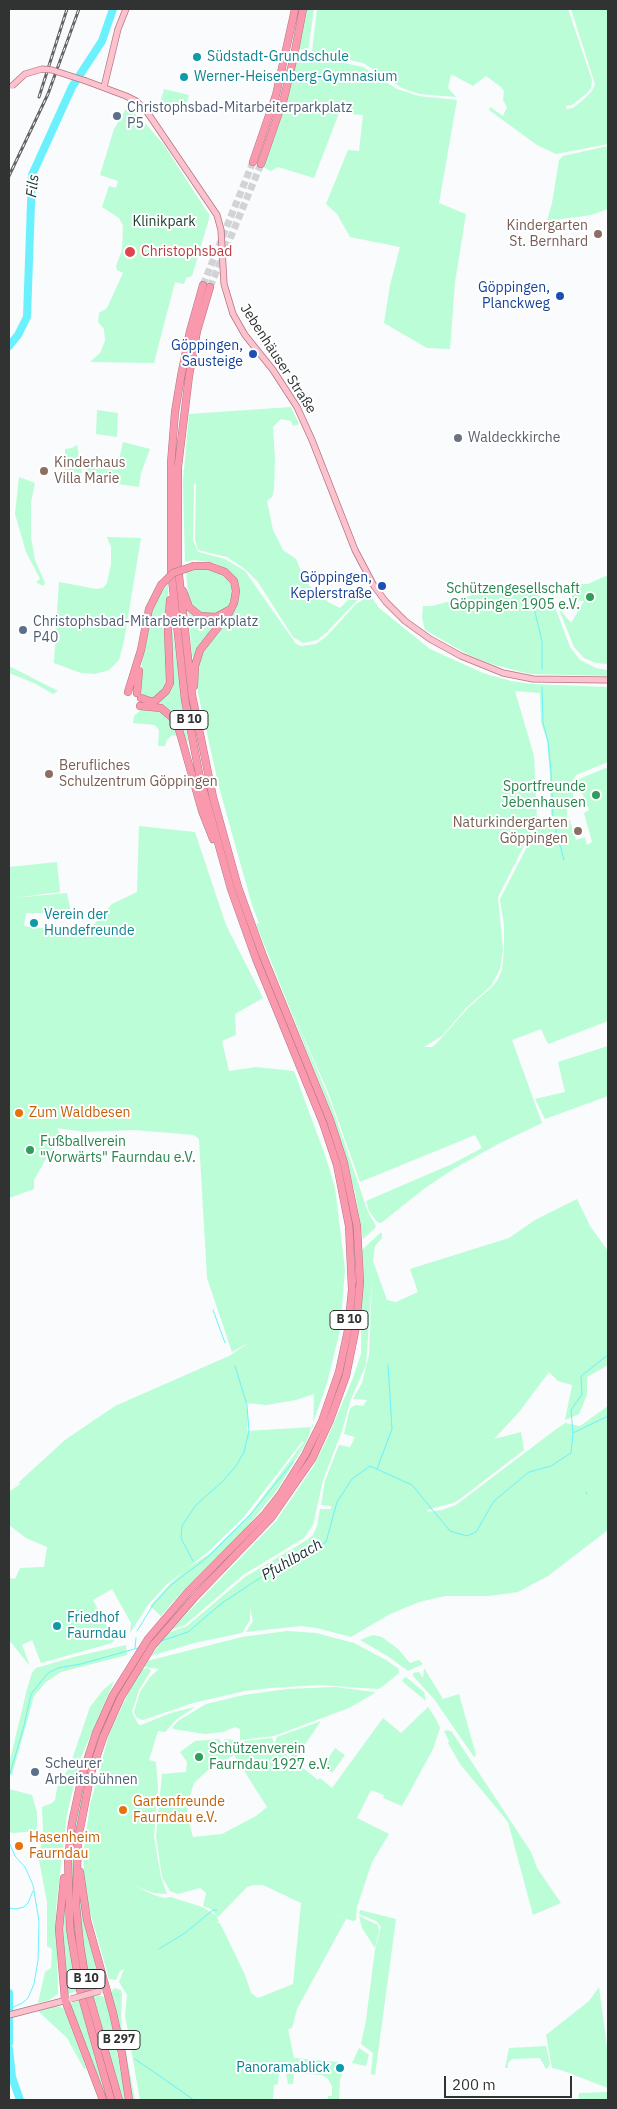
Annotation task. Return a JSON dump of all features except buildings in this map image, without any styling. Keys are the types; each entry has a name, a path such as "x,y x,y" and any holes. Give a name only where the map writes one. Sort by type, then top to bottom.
{"highway":[{"path":"253,162 276,95 295,9"},
{"path":"260,164 284,98 303,9"},
{"name":"B 10","path":"111,2100 86,2013 76,1970 68,1907 68,1860 72,1823 82,1776 96,1733 113,1696 148,1639 170,1613 265,1514 285,1488 306,1454 322,1422 339,1372 348,1330 352,1290 349,1226 335,1159 313,1097 245,932 219,849 200,778 188,718 172,590 169,521 172,440 190,331 207,286 197,331 180,440 177,521 180,585 192,695 211,790 238,887 266,965 330,1120 344,1163 357,1226 360,1282 356,1327 346,1376 330,1420 312,1459 286,1498 257,1534 175,1619 154,1645 121,1697 104,1735 91,1773 82,1813 76,1854 76,1905 84,1968 96,2024 118,2100"},
{"path":"128,692 149,610 160,585 173,573 194,566 218,568 231,577 236,591 232,609 200,650 195,666 192,695"},
{"name":"B 10","path":"180,585 189,606 200,616 216,617 232,609"},
{"path":"140,650 139,699 150,702 166,691 170,683 168,631 172,590"},
{"name":"B 10","path":"139,699 161,708 174,719 178,726 202,811 210,834 219,849"},
{"name":"B 10","path":"76,1854 87,1920 103,1990"},
{"path":"68,1860 64,1871 59,1929 68,2000"},
{"name":"B 297","path":"103,1990 122,2054 129,2100"},
{"name":"B 10","path":"68,2000 103,2100"}],"main road":[{"path":"104,87 118,29 126,9"},
{"name":"Jebenhäuser Straße","path":"10,88 25,74 52,70 104,87 136,101 146,109 217,215 221,230 225,289 233,314 297,407 312,440 347,533 363,568 386,602 405,621 430,639 461,656 518,677 561,680 608,680"},
{"path":"9,2015 103,1990"}],"green space":[{"path":"306,9 314,9 308,51 299,49"},
{"path":"317,9 568,9 592,80 591,88 586,94 572,105 566,106 566,109 573,108 583,100 592,91 595,84 571,9 608,9 608,144 556,154 537,145 489,110 490,107 503,116 507,107 503,100 504,91 486,76 473,86 451,74 448,88 456,97 419,94 402,88 363,63 312,52"},
{"path":"298,53 363,67 397,89 419,96 457,100 439,203 466,214 455,282 450,349 427,348 384,323 390,285 400,247 350,237 337,214 326,204 348,150 359,151 363,115 339,113 314,178 278,167 271,171 263,167 288,96"},
{"path":"164,89 189,95 185,109 160,103"},
{"name":"Klinikpark","path":"127,107 146,124 164,145 209,214 209,219 192,276 186,278 184,284 175,282 154,363 90,362 100,353 105,341 104,329 98,322 99,313 107,308 123,273 117,270 116,266 122,250 123,226 119,218 102,207 109,186 116,188 118,181 100,175 114,129"},
{"path":"608,146 608,209 591,215 547,221 559,160 563,156"},
{"path":"291,407 299,424 293,426 291,421 281,419 273,427 274,490 272,497 267,501 273,530 283,550 296,559 304,579 315,592 330,603 340,608 351,597 363,590 364,593 326,633 317,640 303,643 293,637 258,582 245,569 227,557 198,550 195,540 196,485 194,483 193,540 198,552 225,559 245,571 296,644 301,646 316,644 327,636 355,605 370,595 379,608 430,649 483,673 511,681 532,684 608,687 608,762 576,775 573,780 573,798 567,801 567,817 551,816 550,774 547,741 541,722 540,693 515,691 534,756 537,820 498,897 503,950 500,969 491,986 467,1007 442,1036 424,1047 432,1047 437,1043 468,1008 492,987 498,979 502,970 504,951 504,925 500,899 541,820 570,820 576,840 585,837 587,845 592,842 584,813 589,810 577,780 608,767 608,1021 548,1044 541,1029 512,1040 542,1123 500,1143 455,1168 425,1188 381,1223 377,1222 369,1211 366,1201 452,1164 482,1148 475,1135 360,1182 328,1092 290,1006 330,1101 368,1212 376,1226 363,1239 355,1192 334,1119 256,924 259,923 252,905 219,787 198,693 196,670 202,651 237,603 239,596 237,582 230,571 215,563 194,560 185,562 183,481 189,414"},
{"path":"97,410 118,413 117,437 96,434"},
{"path":"123,442 150,449 141,473 139,487 90,480 85,464 117,470"},
{"path":"77,445 82,473 65,472 65,449"},
{"path":"19,477 35,483 31,502 31,537 35,560 45,583 43,586 36,582 40,579 26,552 15,514"},
{"path":"107,537 141,538 124,641 119,660 109,670 95,674 81,673 54,663 59,582 96,589 103,588 107,583 111,564 111,547"},
{"path":"205,568 218,570 230,581 233,587 233,595 228,607 217,614 203,614 196,610 191,604 188,595 186,572"},
{"path":"608,575 608,664 596,663 584,658 574,647 558,607 571,623 584,601 572,601 571,584 588,584"},
{"path":"168,584 167,683 165,689 154,699 142,695 139,690 142,662 154,605 161,591"},
{"path":"503,587 522,587 542,597 555,607 570,647 580,660 596,668 608,670 608,676 530,674 491,664 467,654 425,630 422,617 423,606 432,606"},
{"path":"188,609 191,612 223,616 194,659 192,655"},
{"path":"171,620 188,742 186,742 182,728 171,711 164,706 143,703 169,690"},
{"path":"9,666 58,691 53,694 34,683 9,673"},
{"path":"142,709 160,710 171,718 179,736 172,735 167,740 165,746 158,746 159,730 155,725 133,723 134,716"},
{"path":"139,826 195,832 226,925 263,998 235,1014 236,1035 222,1041 229,1071 256,1067 294,1071 335,1188 345,1269 340,1330 327,1383 313,1423 314,1394 296,1400 266,1405 246,1403 247,1431 312,1427 306,1443 277,1490 246,1528 161,1616 150,1606 185,1570 166,1585 148,1605 130,1633 131,1623 112,1589 93,1600 114,1640 112,1643 41,1663 32,1640 22,1645 30,1666 9,1640 9,1578 15,1579 20,1568 44,1567 47,1547 26,1538 9,1525 9,1492 20,1484 19,1482 65,1440 115,1406 229,1356 250,1342 232,1352 207,1278 199,1139 194,1135 134,1130 85,1132 57,1128 60,1134 34,1180 34,1189 9,1198 9,867 57,862 60,892 13,898 67,893 71,913 26,913 24,926 50,929 73,928 84,936 112,904 137,892","holes":["302,1442 304,1442 250,1514 209,1554 186,1570 208,1552 243,1518"]},
{"path":"608,1046 608,1096 545,1119 535,1099 565,1092 558,1062"},
{"path":"577,1199 590,1226 608,1251 608,1365 587,1377 587,1395 579,1414 565,1420 572,1385 558,1381 549,1372 519,1412 494,1439 521,1432 524,1450 460,1499 453,1503 427,1510 428,1512 442,1510 456,1505 565,1423 580,1426 608,1406 608,1530 548,1576 518,1592 488,1596 445,1596 419,1602 390,1614 351,1637 301,1626 246,1632 253,1621 250,1608 250,1620 242,1633 194,1643 151,1656 168,1633 187,1626 245,1577 307,1540 313,1535 317,1526 320,1509 331,1509 331,1506 321,1505 325,1481 339,1445 350,1447 355,1437 344,1434 350,1408 356,1405 363,1406 367,1400 353,1399 362,1383 369,1355 372,1280 366,1365 351,1399 342,1431 323,1480 313,1525 304,1538 243,1575 185,1625 171,1630 276,1521 313,1467 353,1378 361,1354 362,1250 382,1233 382,1238 375,1246 373,1261 387,1300 396,1302 418,1292 410,1269 509,1238 535,1220"},
{"path":"287,1631 316,1633 354,1643 386,1660 399,1669 399,1673 378,1689 319,1685 270,1688 245,1691 193,1703 142,1720 136,1717 134,1712 140,1692 150,1677 159,1669 144,1667 147,1661 242,1637"},
{"path":"373,1635 382,1637 398,1649 410,1663 419,1660 423,1664 408,1671 360,1640"},
{"path":"126,1645 127,1655 61,1672 46,1682 34,1696 12,1775 9,1774 9,1764 27,1689 32,1673 36,1668"},
{"path":"148,1668 151,1671 139,1690 132,1712 138,1724 141,1725 171,1713 195,1707 177,1719 165,1732 158,1731 149,1760 156,1762 158,1788 154,1837 161,1877 167,1894 154,1893 135,1886 154,1895 164,1898 171,1897 202,1907 216,1915 219,1921 217,1923 220,1923 245,1975 251,1993 258,1998 293,1984 301,1903 263,1885 253,1885 247,1887 218,1917 211,1909 203,1906 206,1893 200,1888 178,1894 170,1891 162,1877 156,1836 162,1774 186,1772 187,1762 180,1752 195,1741 219,1739 225,1748 224,1739 244,1741 272,1738 274,1743 283,1752 318,1780 320,1778 332,1788 383,1718 401,1733 428,1707 436,1719 440,1728 433,1749 402,1806 383,1798 384,1795 371,1790 357,1818 389,1834 372,1862 357,1907 356,1920 353,1921 326,1912 346,1919 297,2009 292,2028 288,2029 294,2058 338,2062 338,2069 343,2072 340,2079 339,2100 328,2100 328,2096 332,2096 332,2086 328,2079 322,2075 294,2073 293,2084 288,2084 286,2073 279,2073 278,2084 274,2085 273,2100 140,2100 125,2015 127,1995 119,1982 124,1969 120,1971 116,1980 109,1979 85,1894 83,1856 90,1805 109,1734 134,1681 143,1669","holes":["234,1755 267,1807 256,1816 222,1834 193,1837 187,1815 188,1802 194,1783 207,1771"]},
{"path":"424,1668 443,1699 459,1694 476,1755 474,1757 434,1699 413,1676 413,1673 419,1672 423,1678"},
{"path":"406,1677 424,1692 426,1701 404,1683 402,1680"},
{"path":"114,1681 80,1760 67,1814 56,1908 58,1994 49,2000 38,2003 45,1972 51,1968 52,1949 47,1946 47,1902 39,1860 43,1830 42,1807 55,1800 58,1783 69,1768 90,1707 104,1689"},
{"path":"335,1687 375,1693 349,1708 274,1736 240,1740 240,1729 235,1727 223,1732 205,1734 173,1729 173,1726 178,1721 206,1704 244,1695 287,1689"},
{"path":"321,1721 295,1759 275,1742 277,1737"},
{"path":"444,1731 452,1732 531,1852 537,1868 561,1903 533,1915 508,1822 460,1764 448,1743 449,1741"},
{"path":"335,1748 345,1755 332,1773 323,1766"},
{"path":"81,1788 84,1788 74,1847 73,1913 85,1990 83,1991 71,1913 72,1847"},
{"path":"9,1789 32,1795 37,1812 37,1831 12,1833 10,1831"},
{"path":"79,1893 98,1976 98,1986 90,1989 79,1916"},
{"path":"65,1897 68,1937 77,1991 67,1994 62,1923"},
{"path":"360,1910 396,1919 375,2075 371,2074 373,2053 361,2044 375,1950 381,1927 376,1921 359,1914"},
{"path":"359,1916 378,1925 379,1931 375,1948 362,1928"},
{"path":"599,1987 608,2054 608,2088 552,2068 546,2035 589,2001"},
{"path":"114,1988 121,1990 122,1994 121,2025 135,2100 130,2100 110,1994"},
{"path":"97,1995 104,1997 108,2005 126,2100 121,2100 92,1997"},
{"path":"80,2000 108,2100 105,2100 69,2004"},
{"path":"57,2006 63,2008 66,2014 86,2068 84,2069 67,2038 38,2011"},
{"path":"546,2046 550,2063 548,2068 546,2069 540,2058 512,2059 508,2063 508,2068 505,2068 509,2048"},
{"path":"359,2048 369,2055 366,2066 352,2063"},
{"path":"608,2092 608,2100 578,2100 579,2093"}],"waterway":[{"name":"Fils","path":"9,346 18,335 27,317 32,175 72,87 102,41 113,9"},
{"path":"531,596 542,641 542,669"},
{"path":"542,687 543,723 548,741 553,816"},
{"path":"553,819 564,860"},
{"path":"213,1310 225,1343"},
{"name":"Pfuhlbach","path":"161,1641 188,1632 222,1603 301,1551 313,1550 326,1542 337,1502 352,1479 370,1466 412,1485 450,1531 467,1536 476,1532 494,1501 529,1472 551,1466 571,1453 573,1433 571,1410 582,1394 581,1376 608,1355"},
{"path":"377,1469 392,1429 388,1365"},
{"path":"193,1561 181,1538 182,1526 196,1505 223,1481 236,1466 244,1452 249,1431 247,1405 235,1366"},
{"path":"573,1433 608,1416"},
{"path":"137,1631 153,1605 170,1586 209,1556 250,1515 293,1462"},
{"path":"135,1648 136,1638"},
{"name":"Pfuhlbach","path":"9,1777 31,1694 48,1673 58,1668 81,1664 138,1648"},
{"name":"Pfuhlbach","path":"9,1842 15,1856 25,1867 33,1885 39,1921 38,1960 34,1984 28,1998 10,2009"},
{"path":"9,1908 24,1907 28,1903 33,1891"},
{"path":"159,1949 185,1933 213,1910 217,1910"},
{"name":"Fils","path":"9,1993 9,2043"},
{"name":"Fils","path":"9,2025 10,2029"},
{"name":"Fils","path":"9,2049 12,2077 20,2100"},
{"path":"135,2059 194,2100"}],"tunnel":[{"path":"203,285 253,162"},
{"path":"210,287 261,164"}],"railway":[{"path":"39,97 67,9"},
{"path":"9,176 48,94 79,9"}],"place":[{"name":"Südstadt-Grundschule","path":"197,57"},
{"name":"Werner-Heisenberg-Gymnasium","path":"184,77"},
{"name":"Christophsbad-Mitarbeiterparkplatz P5","path":"117,116"},
{"name":"Kindergarten St. Bernhard","path":"598,234"},
{"name":"Christophsbad","path":"130,252"},
{"name":"Göppingen, Planckweg","path":"560,296"},
{"name":"Göppingen, Sausteige","path":"253,354"},
{"name":"Waldeckkirche","path":"458,438"},
{"name":"Kinderhaus Villa Marie","path":"44,471"},
{"name":"Göppingen, Keplerstraße","path":"382,586"},
{"name":"Schützengesellschaft Göppingen 1905 e.V.","path":"590,597"},
{"name":"Christophsbad-Mitarbeiterparkplatz P40","path":"23,630"},
{"name":"Berufliches Schulzentrum Göppingen","path":"49,774"},
{"name":"Sportfreunde Jebenhausen","path":"596,795"},
{"name":"Naturkindergarten Göppingen","path":"578,831"},
{"name":"Verein der Hundefreunde","path":"34,923"},
{"name":"Zum Waldbesen","path":"19,1113"},
{"name":"Fußballverein \"Vorwärts\" Faurndau e.V.","path":"30,1150"},
{"name":"Friedhof Faurndau","path":"57,1626"},
{"name":"Schützenverein Faurndau 1927 e.V.","path":"199,1757"},
{"name":"Scheurer Arbeitsbühnen","path":"35,1772"},
{"name":"Gartenfreunde Faurndau e.V.","path":"123,1810"},
{"name":"Hasenheim Faurndau","path":"19,1846"},
{"name":"Panoramablick","path":"340,2068"}]}
